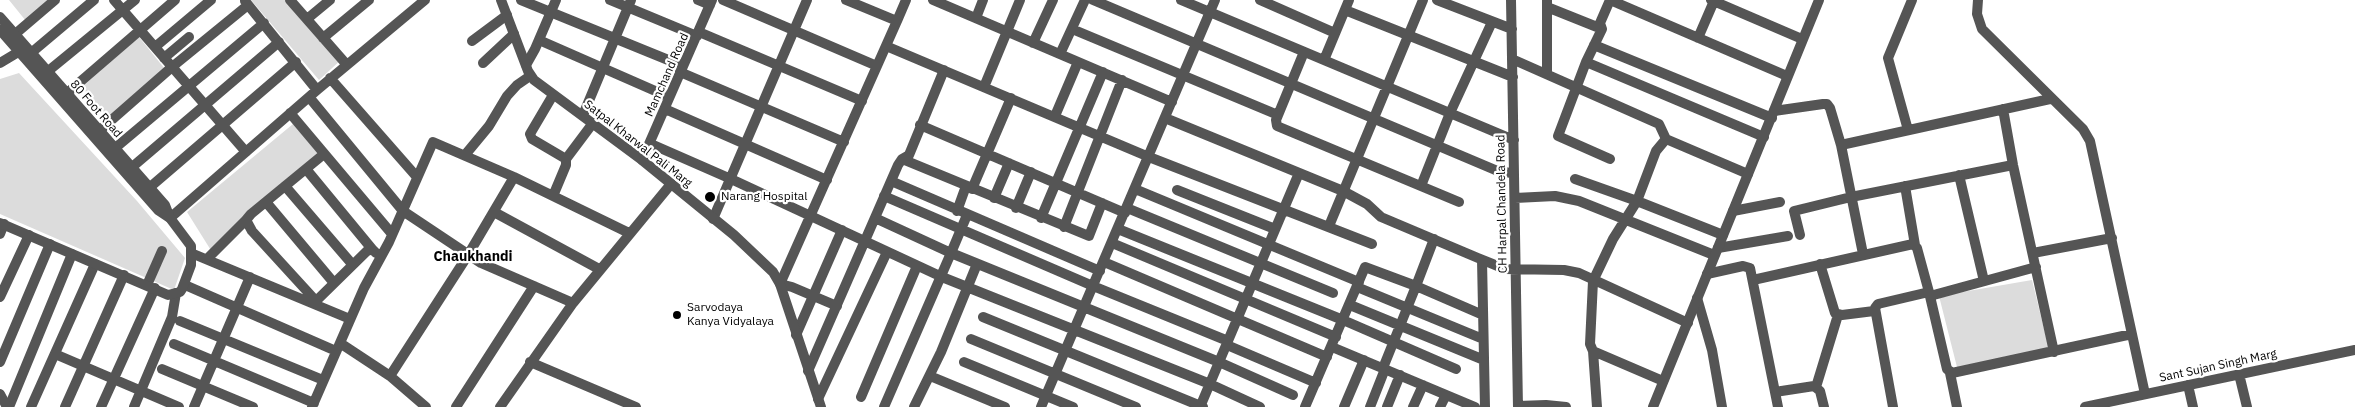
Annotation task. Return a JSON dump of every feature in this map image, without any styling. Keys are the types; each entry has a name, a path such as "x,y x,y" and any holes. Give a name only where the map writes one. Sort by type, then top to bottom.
{"street":[{"path":"14,35 55,0"},
{"path":"0,64 26,51 94,0"},
{"path":"114,0 246,152"},
{"path":"47,72 135,0"},
{"path":"66,94 175,0"},
{"path":"154,47 211,0"},
{"path":"291,0 347,65"},
{"path":"307,19 330,0"},
{"path":"323,38 369,0"},
{"path":"170,218 330,78 425,0"},
{"name":"Satpal Kharwal Pali Marg","path":"501,0 530,76 552,95 593,122 642,160 765,263 780,284 820,403"},
{"path":"521,0 615,38 762,107 844,142"},
{"path":"526,65 556,0"},
{"path":"610,0 630,4 862,101"},
{"path":"698,0 711,2"},
{"path":"723,0 877,66"},
{"path":"713,219 806,2 795,0"},
{"path":"846,0 897,21"},
{"path":"837,306 780,284 906,0"},
{"path":"933,0 947,3 1007,32 1172,102"},
{"path":"976,18 983,0"},
{"path":"984,87 1020,0"},
{"path":"1033,43 1053,0"},
{"path":"1060,54 1085,0"},
{"path":"1093,0 1500,172 1514,173"},
{"path":"1181,0 1514,140"},
{"path":"1041,407 1215,0"},
{"path":"1260,0 1335,33"},
{"path":"1329,226 1423,0"},
{"path":"1437,0 1512,29"},
{"name":"CH Harpal Chandela Road","path":"1511,0 1518,407"},
{"path":"1610,159 1558,136 1586,62 1602,29 1600,23 1610,0 1787,76"},
{"path":"1654,407 1663,380 1819,0"},
{"path":"1908,130 1888,58 1912,0"},
{"path":"1978,0 1977,14 1982,29 2087,134 2112,238 2145,394"},
{"path":"1698,38 1712,1 1802,40"},
{"name":"Mamchand Road","path":"642,160 711,2"},
{"path":"99,131 172,67 198,47 246,3 317,90"},
{"path":"1547,74 1547,3 1602,29"},
{"path":"583,116 630,4"},
{"path":"1324,60 1347,5 1408,35 1513,77"},
{"path":"472,42 507,14"},
{"path":"1421,186 1450,113 1492,22"},
{"path":"114,149 264,23"},
{"path":"180,26 198,47"},
{"name":"80 Foot Road","path":"1,28 14,35 158,210 170,218"},
{"name":"80 Foot Road","path":"1,28 47,72 66,94 76,112 99,131 165,205 170,218 191,250"},
{"path":"1072,29 1278,115"},
{"path":"483,63 514,34"},
{"path":"164,58 189,37"},
{"path":"539,40 669,97"},
{"path":"131,168 279,42"},
{"path":"1594,45 1773,115 1827,104 1830,108 1841,145 1863,254"},
{"path":"886,46 1149,157 1372,244"},
{"path":"1304,52 1278,115 1277,126 1459,202"},
{"path":"1512,59 1577,86 1659,124 1666,139 1748,174"},
{"path":"149,188 221,124 296,62"},
{"path":"1055,116 1078,62"},
{"path":"1586,62 1764,136"},
{"path":"808,371 891,181 902,159 909,155 944,70"},
{"path":"1040,218 1103,72"},
{"path":"465,155 489,126 507,96 517,85 530,76"},
{"path":"330,78 416,176"},
{"path":"1064,227 1122,80"},
{"path":"552,95 530,132 530,137 566,159"},
{"path":"309,97 402,210 487,266 573,303"},
{"path":"956,211 988,154 1011,98"},
{"path":"1841,145 2050,98"},
{"path":"665,109 827,180"},
{"path":"2003,109 2012,165 2054,352"},
{"path":"290,113 392,234"},
{"path":"1165,118 1343,191 1367,204 1381,217 1482,260 1506,269 1564,270 1578,273 1688,323"},
{"path":"553,196 566,165 566,159 593,122"},
{"path":"920,125 1102,203 1126,210 1333,293"},
{"path":"1596,407 1593,351 1590,344 1593,281 1613,239 1637,201 1658,146 1666,139"},
{"path":"174,344 313,405 350,319 392,234 416,176 433,142 514,177 630,233"},
{"path":"650,144 865,240 942,277 1210,384 1260,407"},
{"path":"206,260 266,202 324,154"},
{"path":"902,159 1040,218 1089,236 1102,203"},
{"path":"994,198 1009,163"},
{"path":"1800,235 1794,211 1851,197 2012,165"},
{"path":"306,168 380,257"},
{"path":"1016,208 1031,172"},
{"path":"983,316 1201,407 1299,173"},
{"path":"1959,175 1984,281"},
{"path":"390,376 468,255 514,177"},
{"path":"1575,179 1637,201 1722,235"},
{"path":"891,181 967,216 1102,266 1328,357"},
{"path":"500,407 530,362 599,269 671,184"},
{"path":"285,186 352,264"},
{"path":"1905,186 1915,245 1958,407"},
{"path":"1135,190 1268,245 1358,284 1407,308 1483,339"},
{"path":"1177,190 1275,229"},
{"path":"884,196 1316,383"},
{"path":"1515,198 1568,197 1716,252 1788,236"},
{"path":"266,202 334,283"},
{"path":"1733,211 1780,202"},
{"path":"494,212 599,269"},
{"path":"884,407 967,216"},
{"path":"875,218 977,264 1219,362 1293,395"},
{"path":"246,220 252,231 315,302"},
{"path":"1,227 29,235 168,295 180,292 185,285 191,265 191,250"},
{"path":"1118,229 1343,320 1456,369"},
{"path":"796,335 842,230"},
{"path":"0,296 29,235"},
{"path":"2033,253 2112,238"},
{"path":"1370,407 1434,240"},
{"path":"1112,243 1246,299 1334,342 1364,360 1470,406"},
{"path":"0,362 50,244"},
{"path":"1753,280 1908,244 1915,245"},
{"path":"315,302 352,264 372,249"},
{"path":"191,250 206,260 315,302 350,319"},
{"path":"101,407 151,287 162,251"},
{"path":"820,403 887,252"},
{"path":"8,407 72,254"},
{"path":"1482,260 1485,407"},
{"path":"31,407 95,264"},
{"path":"914,407 930,376 977,264"},
{"path":"1820,264 1833,311 1838,315 1874,311"},
{"path":"861,397 917,266"},
{"path":"1305,407 1350,306 1365,266 1483,315"},
{"path":"1707,274 1746,266 1750,268 1778,407"},
{"path":"1893,407 1874,311 1878,304 1929,294 2036,267"},
{"path":"65,407 124,275"},
{"path":"194,407 250,277"},
{"path":"185,285 236,308 338,347 390,376 426,407"},
{"path":"456,407 534,286"},
{"path":"134,407 172,317 176,293"},
{"path":"1697,298 1712,350 1722,407"},
{"path":"1350,306 1484,360"},
{"path":"1816,387 1838,315"},
{"path":"180,321 323,380"},
{"path":"1950,373 2132,334"},
{"path":"971,339 1136,407"},
{"name":"Sant Sujan Singh Marg","path":"2085,407 2355,350"},
{"path":"1593,351 1663,380"},
{"path":"55,354 112,380 179,407"},
{"path":"1344,407 1364,360"},
{"path":"530,362 636,407"},
{"path":"964,362 1073,407"},
{"path":"162,370 253,407"},
{"path":"2240,374 2247,407"},
{"path":"1387,407 1400,375"},
{"path":"930,376 1005,407"},
{"path":"1413,407 1423,385"},
{"path":"2188,385 2192,407"},
{"path":"1774,392 1810,386 1816,387 1820,391 1824,407"},
{"path":"0,394 8,407"},
{"path":"1440,407 1446,395"},
{"path":"1518,407 1546,405 1566,407"}],"shaded area":[{"path":"9,0 59,0 30,26"},
{"path":"251,0 290,0 342,59 319,80"},
{"path":"139,37 169,74 111,123 82,87"},
{"path":"19,73 137,201 185,258 174,290 0,214 0,79"},
{"path":"293,124 324,158 212,252 187,212"},
{"path":"2032,280 2049,349 1958,371 1939,296"}],"place":[{"name":"Narang Hospital","path":"710,197"},
{"name":"Sarvodaya Kanya Vidyalaya","path":"677,315"}],"district":[{"name":"Chaukhandi","path":"473,257"}]}
